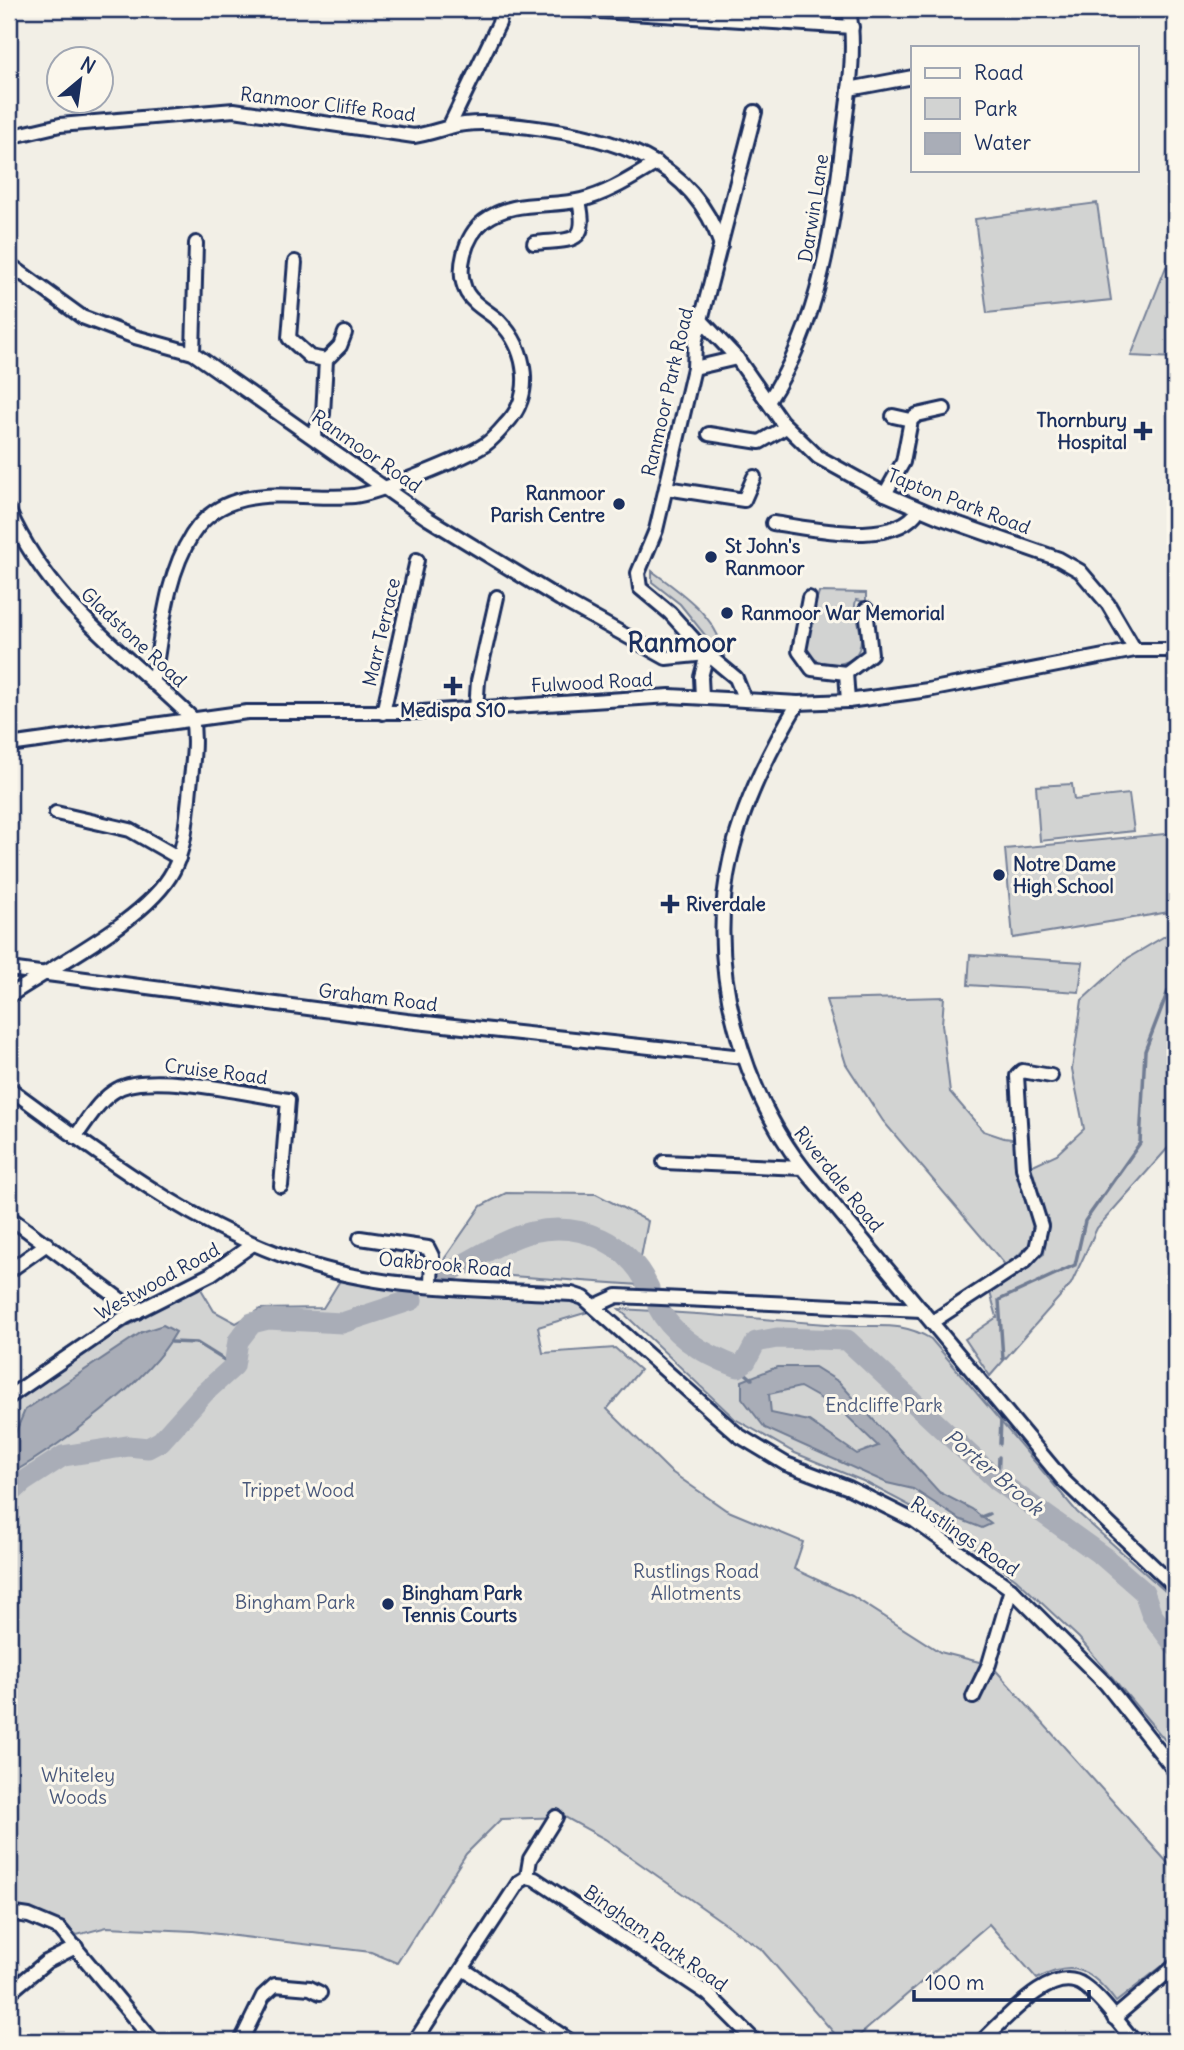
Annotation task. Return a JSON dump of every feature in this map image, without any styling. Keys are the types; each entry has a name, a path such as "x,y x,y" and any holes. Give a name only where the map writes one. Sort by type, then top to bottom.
{"street":[{"path":"449,127 502,9"},
{"path":"568,9 852,27"},
{"name":"Darwin Lane","path":"768,402 783,379 805,330 818,290 834,217 849,89 852,27 849,9"},
{"path":"849,89 911,77"},
{"name":"Ranmoor Cliffe Road","path":"9,137 60,125 234,110 414,136 440,132 449,127 517,125 590,136 625,146 657,163 695,197 716,231 721,245"},
{"name":"Ranmoor Park Road","path":"707,654 670,613 640,588 638,573 656,530 694,368 695,344 755,112"},
{"path":"153,682 176,565 194,532 205,520 219,510 253,497 355,496 384,488 467,454 487,443 509,422 521,400 525,382 517,346 498,321 468,294 461,277 463,257 470,240 483,222 502,211 534,204 579,201 602,193 657,163"},
{"path":"534,243 575,239 580,235 584,224 579,201"},
{"path":"193,353 196,243"},
{"path":"295,262 289,338 310,357 326,360"},
{"name":"Ranmoor Road","path":"9,264 73,312 135,337 193,353 427,518 560,599 666,658 707,654"},
{"name":"Tapton Park Road","path":"702,321 737,358 786,427 820,459 919,509 1059,559 1080,571 1108,604 1135,650"},
{"path":"313,436 323,414 326,360 340,346 345,333"},
{"path":"694,368 737,358"},
{"path":"885,494 903,462 911,420 917,415 944,409"},
{"path":"893,416 911,420"},
{"path":"709,434 760,442 786,427"},
{"path":"666,488 744,500 754,477"},
{"path":"773,523 862,534 904,525 914,518 919,509"},
{"name":"Gladstone Road","path":"9,511 35,562 64,600 192,718"},
{"name":"Marr Terrace","path":"383,713 417,560"},
{"path":"476,709 478,681 497,597"},
{"path":"809,598 799,651 812,669 846,673 871,654 866,609"},
{"name":"Fulwood Road","path":"9,745 247,712 383,713 585,700 702,696 798,704 848,701 928,690 1135,650 1175,650"},
{"path":"702,696 701,677 707,654 736,678 744,698"},
{"path":"846,673 848,701"},
{"name":"Riverdale Road","path":"798,704 760,769 725,883 721,950 727,995 743,1057 776,1133 803,1168 1063,1480 1175,1587"},
{"path":"9,996 151,901 165,885 179,858 185,837 195,736 192,718"},
{"path":"56,813 130,830 179,858"},
{"name":"Graham Road","path":"9,969 40,975 610,1044 743,1057"},
{"path":"933,1322 1026,1261 1035,1249 1041,1226 1023,1168 1017,1076 1022,1071 1051,1076"},
{"name":"Cruise Road","path":"75,1137 103,1100 118,1088 136,1083 196,1087 288,1100 281,1186"},
{"name":"Oakbrook Road","path":"9,1088 124,1171 253,1244 316,1267 431,1285 572,1294 595,1306"},
{"path":"664,1162 803,1168"},
{"path":"9,1217 137,1312"},
{"path":"360,1238 428,1248 432,1256 431,1285"},
{"path":"9,1272 47,1244"},
{"name":"Westwood Road","path":"9,1396 124,1318 211,1274 253,1244"},
{"path":"595,1306 617,1296 922,1310"},
{"name":"Rustlings Road","path":"595,1306 738,1435 786,1464 849,1488 915,1521 1011,1589 1107,1684 1175,1771"},
{"path":"973,1697 989,1664 1011,1589"},
{"path":"415,2041 519,1882 527,1877 530,1859 556,1816"},
{"name":"Bingham Park Road","path":"527,1877 535,1879 708,1993 755,2041"},
{"path":"9,1913 29,1916 60,1928 152,2041"},
{"path":"9,1993 46,1962 76,1947"},
{"path":"1114,2018 1175,1966"},
{"path":"463,1969 570,2041"},
{"path":"982,2041 1054,1980 1075,1981 1085,1985 1134,2041"},
{"path":"241,2041 263,1996 275,1986 291,1984 320,1993"}],"green space":[{"path":"1097,203 1111,300 987,313 975,219"},
{"path":"1166,267 1175,269 1175,358 1131,356"},
{"path":"652,571 687,598 708,619 722,645 725,660 680,604 652,582"},
{"path":"819,592 866,593 866,602 856,600 861,639 859,649 848,661 830,664 805,653"},
{"path":"1072,784 1074,800 1129,794 1134,831 1040,841 1036,786"},
{"path":"1175,833 1175,904 1169,912 1013,938 1005,849"},
{"path":"1175,930 1175,1140 1097,1228 1071,1284 990,1376 965,1339 997,1317 989,1289 1044,1254 1048,1216 1036,1217 1032,1241 1007,1267 883,1121 846,1064 826,1000 944,997 942,1024 950,1092 983,1131 1004,1138 1028,1141 1031,1166 1057,1154 1084,1129 1072,1069 1082,1000 1128,958"},
{"path":"970,955 1083,962 1079,992 968,985"},
{"path":"506,1193 596,1194 648,1221 640,1262 655,1286 440,1271 445,1258 481,1206"},
{"name":"Bingham Park","path":"341,1279 573,1297 595,1310 538,1327 543,1353 615,1348 640,1370 607,1409 670,1471 726,1510 803,1542 794,1569 852,1596 940,1652 991,1665 1175,1871 1175,1956 1116,2002 1099,1982 1081,1971 1062,1970 1037,1979 989,1924 853,2041 841,2041 761,1949 605,1839 565,1817 501,1819 466,1854 397,1963 371,1952 193,1931 107,1927 77,1935 61,1923 45,1916 9,1908 9,1404 57,1369 198,1284 214,1311 236,1323 260,1309 323,1308"},
{"name":"Endcliffe Park","path":"619,1309 897,1327 931,1339 1077,1512 1175,1600 1175,1752 1079,1638 1016,1579 935,1519 863,1481 795,1453 735,1419"}],"water":[{"path":"163,1325 176,1332 145,1372 101,1412 9,1475 9,1448 25,1410 142,1332"},
{"path":"777,1367 815,1367 839,1382 939,1492 972,1509 991,1524 982,1528 959,1519 913,1489 887,1483 765,1428 742,1398 742,1381","holes":["800,1387 841,1410 878,1446 857,1454 809,1421 771,1413 769,1394"]}],"waterway":[{"path":"1003,1359 999,1300 1075,1265 1085,1221 1140,1143 1145,1051 1168,991 1175,984"},
{"name":"Porter Brook","path":"449,1272 521,1235 550,1229 568,1230 585,1233 616,1247 629,1258 649,1288"},
{"name":"Porter Brook","path":"9,1495 23,1482 63,1456 128,1446 148,1448 161,1441 204,1393 234,1366 238,1341 252,1323 268,1319 342,1323 412,1300"},
{"name":"Porter Brook","path":"658,1307 673,1327 692,1344 738,1367 746,1361 756,1342 777,1338 847,1340 998,1481 1104,1557 1144,1592 1152,1615 1175,1646"},
{"path":"171,1342 197,1343 234,1366"},
{"path":"738,1367 752,1379"},
{"path":"1000,1444 1001,1418"},
{"path":"998,1481 999,1457"},
{"name":"Porter Brook","path":"1010,1496 1014,1492"},
{"path":"981,1517 989,1514"}],"place":[{"name":"Thornbury Hospital","path":"1143,431"},
{"name":"Ranmoor Parish Centre","path":"619,504"},
{"name":"St John's Ranmoor","path":"711,557"},
{"name":"Ranmoor War Memorial","path":"727,613"},
{"name":"Medispa S10","path":"453,686"},
{"name":"Notre Dame High School","path":"999,875"},
{"name":"Riverdale","path":"670,904"},
{"name":"Bingham Park Tennis Courts","path":"388,1604"}],"district":[{"name":"Ranmoor","path":"682,642"}],"park label":[{"name":"Trippet Wood","path":"298,1490"},
{"name":"Rustlings Road Allotments","path":"696,1582"},
{"name":"Whiteley Woods","path":"78,1786"}]}
